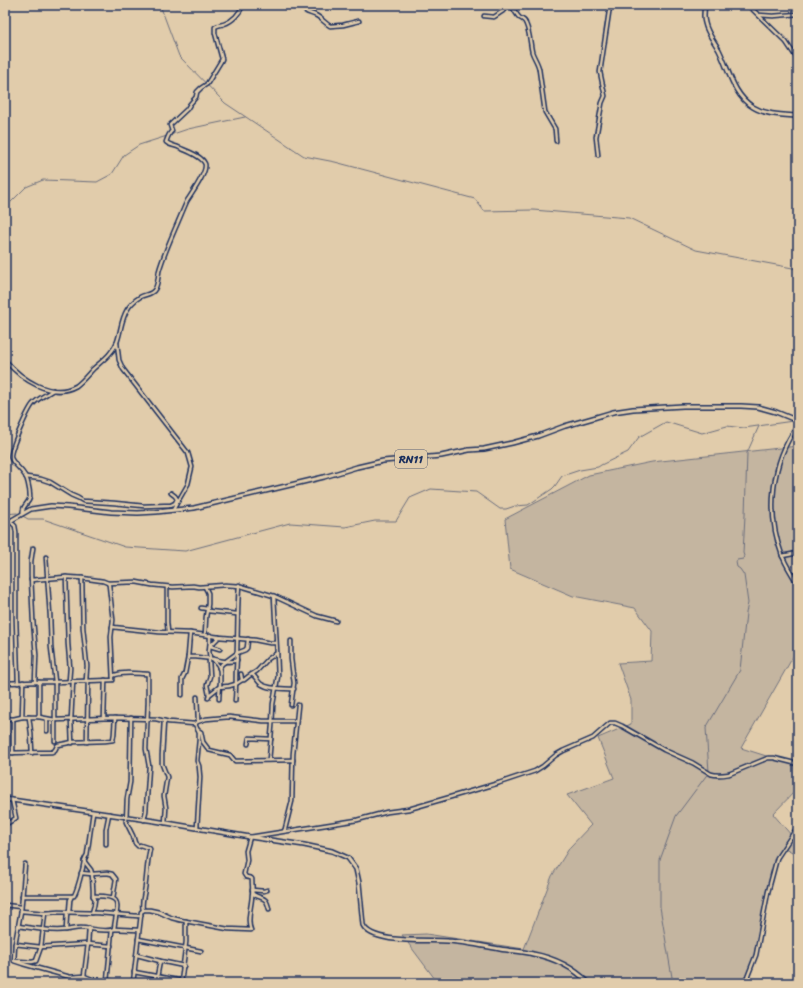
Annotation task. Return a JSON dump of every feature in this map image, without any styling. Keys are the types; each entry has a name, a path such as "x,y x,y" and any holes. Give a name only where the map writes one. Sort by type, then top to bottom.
{"main road":[{"path":"705,5 705,25 723,59 734,85 743,99 753,107 762,111 798,116"},
{"name":"RN11","path":"5,524 31,509 51,506 126,513 156,512 194,508 312,479 324,478 357,467 383,461 441,456 512,443 613,412 633,409 683,406 758,407 776,412 798,421"},
{"path":"5,799 304,845 332,851 348,858 356,869 366,930 387,938 402,940 448,941 534,954 567,966 590,983"}],"street":[{"path":"23,513 22,510 30,499 29,488 26,477 11,458 12,447 32,405 40,397 53,390 73,387 80,383 111,352 117,342 127,310 141,296 152,293 155,290 166,249 188,200 200,180 205,168 204,162 200,157 166,142 170,132 172,131 170,125 187,109 196,97 197,92 207,84 222,59 215,28 232,19 238,14 244,5"},
{"path":"302,5 306,12 318,16 330,26 343,26 359,21"},
{"path":"484,16 495,17 508,5"},
{"path":"511,5 518,16 527,25 533,54 538,64 545,112 555,129 556,141"},
{"path":"598,155 596,137 602,103 605,96 600,78 600,69 611,5"},
{"path":"748,5 786,42 798,60"},
{"path":"758,15 773,16 798,14"},
{"path":"117,342 119,360 123,369 157,414 187,450 192,467 188,484 173,510"},
{"path":"5,360 18,373 32,383 53,390"},
{"path":"798,425 786,445 777,470 773,506 773,518 782,556 786,566 798,585"},
{"path":"26,477 50,482 83,501 114,502 144,506 172,505 177,499 171,493"},
{"path":"10,521 16,532 18,682"},
{"path":"33,548 31,580 36,655 35,682"},
{"path":"782,556 798,553"},
{"path":"46,556 51,647 55,682 55,741"},
{"path":"31,580 66,577 100,580 108,583 136,582 168,587 239,585 274,596 317,616 336,621"},
{"path":"66,577 68,644 71,681 72,743"},
{"path":"82,578 87,666 87,742"},
{"path":"5,707 6,683 113,680 111,637 113,612 108,583"},
{"path":"234,701 236,691 239,585"},
{"path":"205,586 208,593 208,610 205,635"},
{"path":"168,587 168,632"},
{"path":"269,760 273,721 273,704 278,676 274,596"},
{"path":"201,608 238,614"},
{"path":"112,627 190,633 276,643"},
{"path":"182,696 182,679 185,673 188,656 190,633"},
{"path":"210,635 209,646 211,659 209,661 210,676 207,685 208,697 219,686 230,686 244,680 257,671 268,659 277,653"},
{"path":"209,646 219,637"},
{"path":"219,668 237,653 247,648 248,639"},
{"path":"291,641 291,658 294,683 291,705"},
{"path":"209,646 220,649"},
{"path":"188,656 219,661 233,662 237,660"},
{"path":"211,659 219,668 221,676 219,699"},
{"path":"113,676 116,674 131,673 148,674 146,749 149,766 144,820"},
{"path":"242,674 242,680"},
{"path":"252,674 261,684 267,687 294,689"},
{"path":"104,680 104,718"},
{"path":"22,717 23,682"},
{"path":"39,682 39,717"},
{"path":"197,697 196,723 199,740 197,761 200,777 197,828"},
{"path":"284,832 292,801 293,760 298,705"},
{"path":"5,718 13,719 22,717 39,717 55,720 71,720 131,718 196,723 206,719 229,717 263,721 296,721"},
{"path":"29,717 32,752"},
{"path":"5,753 52,752 58,745 113,740 115,718"},
{"path":"131,718 130,782 126,822 138,846 150,849 142,905 143,910 141,912 138,930 137,955 133,983"},
{"path":"13,719 13,753"},
{"path":"47,719 47,731"},
{"path":"164,721 162,764 167,777 164,796 166,805 165,823"},
{"path":"143,910 155,911 172,918 228,929 251,930 249,928 249,916 253,894 252,879 244,875 247,860 246,851 250,837 357,820 387,812 409,810 499,783 535,771 563,751 594,738 612,723 622,726 664,750 688,760 708,773 715,775 729,774 768,758 798,764"},
{"path":"198,730 201,732 203,742 209,750 230,755 235,761 293,760"},
{"path":"248,744 249,738 271,739"},
{"path":"5,825 16,818 12,800"},
{"path":"66,930 70,900 76,892 84,861 88,853 93,812"},
{"path":"106,844 106,829 109,814"},
{"path":"745,983 756,955 768,892 777,858 798,826"},
{"path":"792,837 798,834"},
{"path":"5,852 7,852 5,881"},
{"path":"84,861 92,874 93,896 95,899 92,913"},
{"path":"14,961 15,944 21,911 25,864"},
{"path":"81,873 112,874 116,879 113,898"},
{"path":"252,890 266,890"},
{"path":"253,894 265,900 268,903 269,909"},
{"path":"22,896 72,896"},
{"path":"93,896 113,898 118,903 106,981"},
{"path":"5,905 21,907"},
{"path":"21,911 141,915"},
{"path":"14,961 35,962 37,959 41,947 45,913"},
{"path":"134,972 182,982 187,936 186,921"},
{"path":"18,926 66,930 74,928 89,928 93,930 138,930"},
{"path":"84,976 89,928"},
{"path":"138,939 201,951"},
{"path":"15,944 41,947 88,944 111,946"},
{"path":"137,955 184,966"},
{"path":"14,961 70,977 84,976 94,980 117,983"},
{"path":"157,977 160,961"}],"shaded area":[{"path":"798,446 798,648 741,748 798,766 798,790 797,789 773,814 798,843 798,845 794,853 783,847 775,860 754,956 744,983 438,983 402,935 426,934 524,949 552,876 570,847 591,825 567,795 614,778 598,738 631,724 631,700 618,663 651,661 652,631 635,608 573,596 510,569 505,519 589,475 652,462"}],"waterway":[{"path":"160,5 179,56 225,103 304,156 335,162 475,199 484,211 533,210 629,218 696,250 798,269"},
{"path":"170,135 188,129 245,117"},
{"path":"5,208 26,187 43,180 97,182 112,174 124,155 139,145 167,136"},
{"path":"21,515 28,519 43,519 125,547 185,551 290,523 345,527 375,521 396,521 410,498 431,489 476,492 500,509 528,505 552,489 562,476 580,470 598,467 628,452 639,437 666,422 702,433 727,426 744,428 793,421"},
{"path":"673,983 660,907 660,860 676,816 709,772 706,728 740,670 748,603 744,575 737,567 736,562 737,560 743,559 744,556 747,453 759,426"},
{"path":"5,514 17,513"}]}
